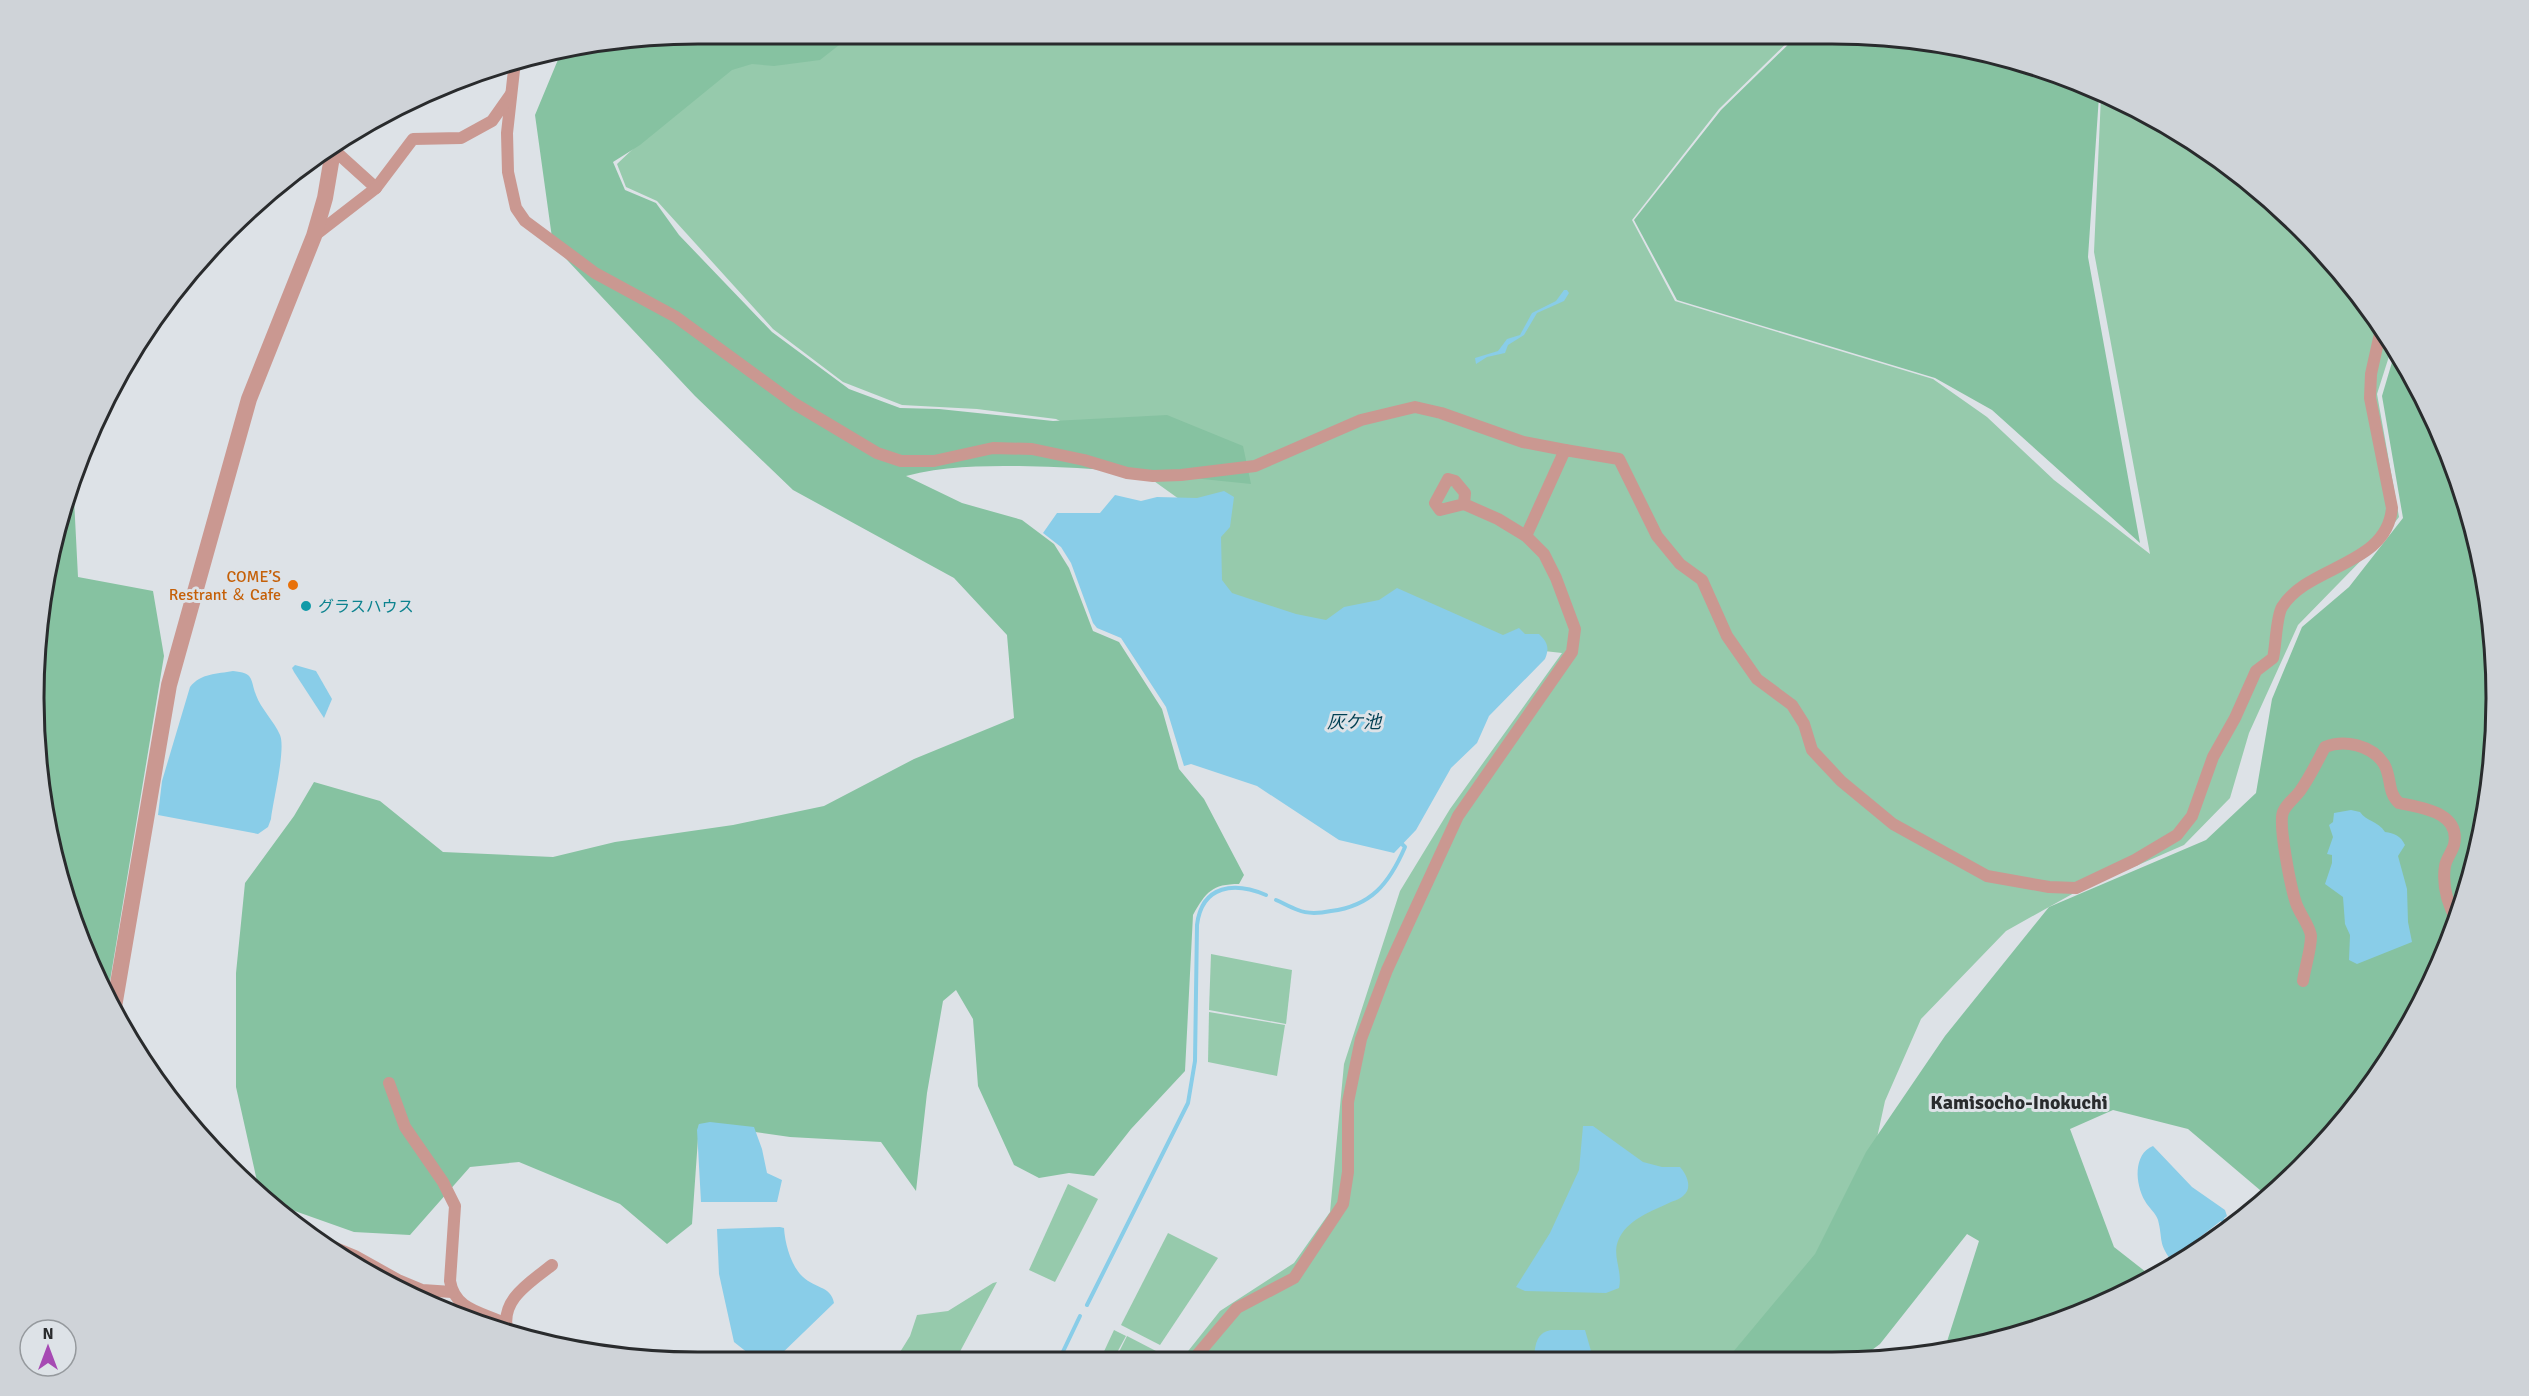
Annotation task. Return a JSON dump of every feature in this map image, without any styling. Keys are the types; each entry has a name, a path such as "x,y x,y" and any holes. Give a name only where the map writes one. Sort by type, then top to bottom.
{"street":[{"path":"514,70 507,133 508,172 516,207 525,221 595,273 676,317 795,404 877,453 901,461 934,461 993,448 1032,449 1084,460 1127,473 1153,476 1181,475 1255,466 1361,420 1415,407 1441,413 1523,442 1619,459 1657,536 1680,564 1702,580 1727,636 1757,679 1792,705 1804,724 1812,750 1841,781 1874,810 1916,838 1987,876 2049,887 2076,888 2135,860 2177,835 2192,816 2213,757 2235,718 2256,671 2274,658 2281,609 2295,592 2367,550 2391,524 2392,508 2370,398 2371,374 2379,340"},
{"path":"314,236 376,188 413,139 461,138 492,122 513,91"},
{"path":"337,152 376,188"},
{"path":"116,996 169,686 249,399 314,236 325,198 331,156"},
{"path":"1526,536 1565,450"},
{"path":"1200,1352 1238,1308 1294,1278 1342,1204 1348,1172 1348,1102 1361,1039 1387,970 1458,816 1572,652 1575,629 1556,578 1544,554 1526,536 1498,519 1464,504"},
{"path":"2303,981 2311,934 2296,904 2289,882 2288,861 2283,845 2282,814 2289,801 2299,793 2310,776 2325,747 2336,742 2344,742 2364,748 2383,763 2390,792 2399,803 2430,809 2445,816 2450,822 2455,830 2454,846 2445,864 2444,876 2446,898 2451,908"},
{"path":"389,1083 405,1127 443,1182 455,1206 450,1281 452,1292 467,1309 498,1321"},
{"path":"508,1324 514,1296 552,1265"},
{"path":"405,1283 422,1290 452,1292"}],"green space":[{"path":"757,44 1786,44 1719,109 1632,220 1675,301 1933,379 1987,417 2054,480 2150,554 2094,252 2101,102 2158,131 2195,154 2263,206 2323,266 2375,334 2389,356 2377,394 2399,517 2382,539 2298,625 2249,733 2230,798 2184,845 2074,893 2006,931 1921,1019 1885,1101 1865,1193 1778,1352 1187,1352 1220,1311 1294,1263 1330,1212 1344,1064 1400,891 1450,809 1562,653 1332,627 1223,598 1207,519 1091,436 1056,419 977,409 902,405 843,382 773,329 657,201 626,187 617,164 739,49"},
{"path":"840,44 820,60 774,66 752,64 732,70 640,145 613,162 625,190 656,203 679,235 772,332 849,389 900,408 939,409 1053,421 1167,415 1243,446 1251,484 1106,470 1019,466 948,468 906,476 962,503 1022,520 1054,544 1069,568 1093,631 1119,642 1162,709 1179,769 1204,799 1244,875 1239,884 1222,886 1211,891 1193,915 1185,1071 1131,1129 1094,1176 1069,1173 1039,1178 1014,1165 978,1086 973,1019 956,990 943,1001 927,1093 916,1191 881,1142 790,1137 699,1124 692,1224 667,1244 620,1204 519,1162 470,1167 410,1235 354,1232 291,1209 257,1182 236,1087 236,973 245,883 294,816 314,782 380,801 443,852 553,857 615,842 733,825 824,806 914,759 1014,718 1007,635 954,578 793,490 695,396 553,245 535,115 558,59 570,56 655,45"},
{"path":"1789,44 1874,45 1959,56 2041,78 2099,101 2088,257 2140,543 1992,410 1935,378 1677,300 1634,220 1721,110"},
{"path":"2392,362 2436,448 2463,529 2480,613 2486,698 2480,783 2473,826 2451,908 2418,987 2375,1062 2323,1130 2261,1191 2188,1129 2113,1110 2070,1129 2114,1247 2145,1272 2081,1303 2000,1330 1947,1342 1979,1241 1967,1234 1880,1344 1870,1351 1733,1352 1815,1254 1866,1152 1945,1036 2049,907 2206,840 2256,793 2272,699 2302,627 2349,587 2403,518 2382,396"},
{"path":"74,501 78,577 153,591 164,656 110,984 78,908 66,867 56,826 45,741 45,655 49,613 56,570"},
{"path":"1211,954 1292,970 1286,1024 1209,1010"},
{"path":"1209,1012 1285,1025 1277,1076 1208,1062"},
{"path":"1068,1184 1098,1199 1055,1282 1029,1270"},
{"path":"1168,1233 1218,1258 1160,1345 1121,1325"},
{"path":"997,1282 960,1352 900,1352 910,1336 917,1315 948,1311"},
{"path":"1114,1330 1126,1336 1117,1352 1104,1352"},
{"path":"1127,1336 1156,1351 1155,1352 1119,1352"}],"water":[{"path":"1564,290 1569,293 1564,301 1537,313 1524,335 1508,345 1505,353 1487,357 1476,364 1475,358 1498,351 1507,339 1520,335 1532,313 1556,301"},
{"name":"灰ケ池","path":"1224,491 1234,497 1230,527 1221,537 1222,580 1232,593 1296,614 1326,620 1344,607 1379,600 1397,588 1503,635 1519,628 1525,634 1539,634 1546,642 1545,659 1489,716 1477,743 1451,768 1416,830 1394,853 1339,840 1257,786 1191,764 1184,766 1166,707 1121,638 1097,628 1093,623 1071,563 1061,547 1043,533 1057,513 1100,513 1115,495 1141,501 1157,497 1197,498"},
{"path":"295,665 316,671 332,699 324,718 294,672 292,668"},
{"path":"233,671 245,673 250,677 258,700 280,735 280,763 271,819 268,827 258,834 158,815 162,781 190,687 204,677"},
{"path":"2351,810 2360,812 2385,832 2397,836 2405,845 2398,856 2407,889 2408,922 2412,942 2357,964 2349,960 2350,935 2345,924 2343,897 2325,884 2332,863 2332,855 2327,854 2333,837 2329,825 2333,822 2334,813"},
{"path":"710,1122 754,1127 767,1173 782,1180 777,1202 701,1202 697,1130 699,1124"},
{"path":"1583,1126 1593,1126 1643,1162 1662,1167 1680,1167 1687,1178 1688,1189 1680,1198 1640,1217 1622,1234 1616,1247 1620,1276 1619,1288 1606,1293 1525,1291 1516,1287 1550,1233 1579,1170"},
{"path":"2153,1146 2192,1187 2225,1210 2227,1216 2170,1258 2162,1245 2157,1217 2145,1201 2139,1186 2139,1162 2147,1150"},
{"path":"784,1228 789,1252 796,1269 805,1279 825,1290 832,1297 834,1303 783,1352 747,1352 734,1342 719,1274 717,1229"},
{"path":"1585,1330 1591,1352 1535,1352 1539,1337 1546,1332"}],"waterway":[{"path":"1276,900 1310,913 1331,911 1357,904 1377,891 1385,882 1405,847 1401,843"},
{"path":"1087,1305 1188,1103 1195,1061 1197,925 1200,911 1213,894 1222,890 1243,888 1266,895"},
{"path":"1063,1352 1080,1316"}],"place":[{"name":"COME’S Restrant ＆ Cafe","path":"293,585"},
{"name":"グラスハウス","path":"306,606"}],"district":[{"name":"Kamisocho-Inokuchi","path":"2019,1102"}]}
